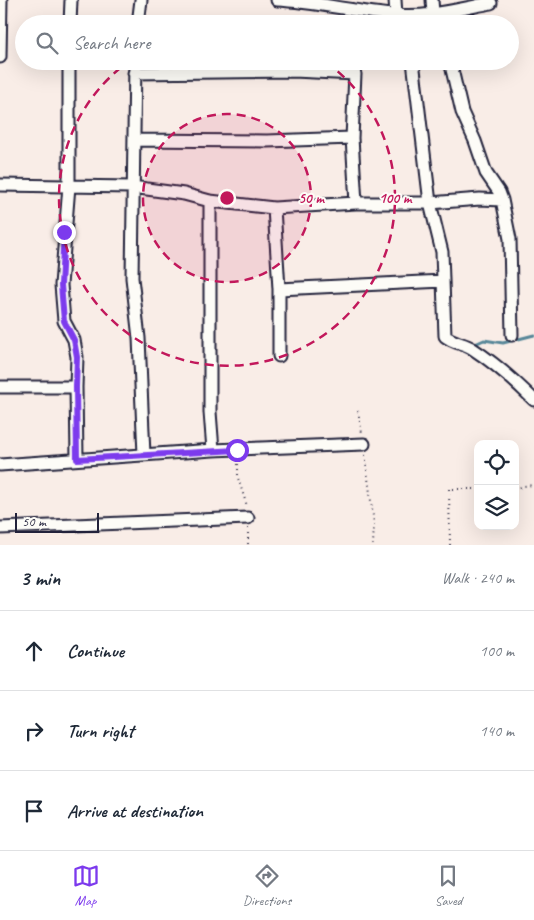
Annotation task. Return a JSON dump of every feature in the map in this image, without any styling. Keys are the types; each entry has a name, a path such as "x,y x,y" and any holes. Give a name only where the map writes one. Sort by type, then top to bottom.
{"street":[{"path":"0,57 1,0"},
{"path":"70,15 71,0"},
{"path":"139,15 141,0"},
{"path":"277,0 304,1 386,15"},
{"path":"395,0 402,15"},
{"path":"432,0 439,15"},
{"path":"443,15 491,3"},
{"path":"69,70 68,186 61,285 64,321 74,340 77,357 77,459"},
{"path":"134,70 132,278 139,338 144,455"},
{"path":"254,70 355,74 352,138 356,202"},
{"path":"414,70 430,203 442,252 445,336 451,341 466,345 499,368 534,400"},
{"path":"452,70 462,112 486,173 502,200 510,239 512,335"},
{"path":"134,140 268,141 352,138"},
{"path":"0,184 132,187 184,194 210,201 274,208 356,202 430,203 480,199 502,200"},
{"path":"210,201 210,412 213,450"},
{"path":"274,208 279,289 279,356"},
{"path":"279,289 442,281"},
{"path":"0,387 76,387"},
{"path":"0,465 213,450 364,444"},
{"path":"0,528 248,518"}],"path":[{"path":"358,411 374,524 373,545"},
{"path":"237,450 238,478 247,507 248,545"},
{"path":"519,488 534,485"},
{"path":"450,545 449,489 474,489"}],"waterway":[{"path":"475,344 484,340 503,343 534,335"}],"route":[{"path":"64,232 61,285 64,321 74,340 77,357 77,459 237,450"}]}
